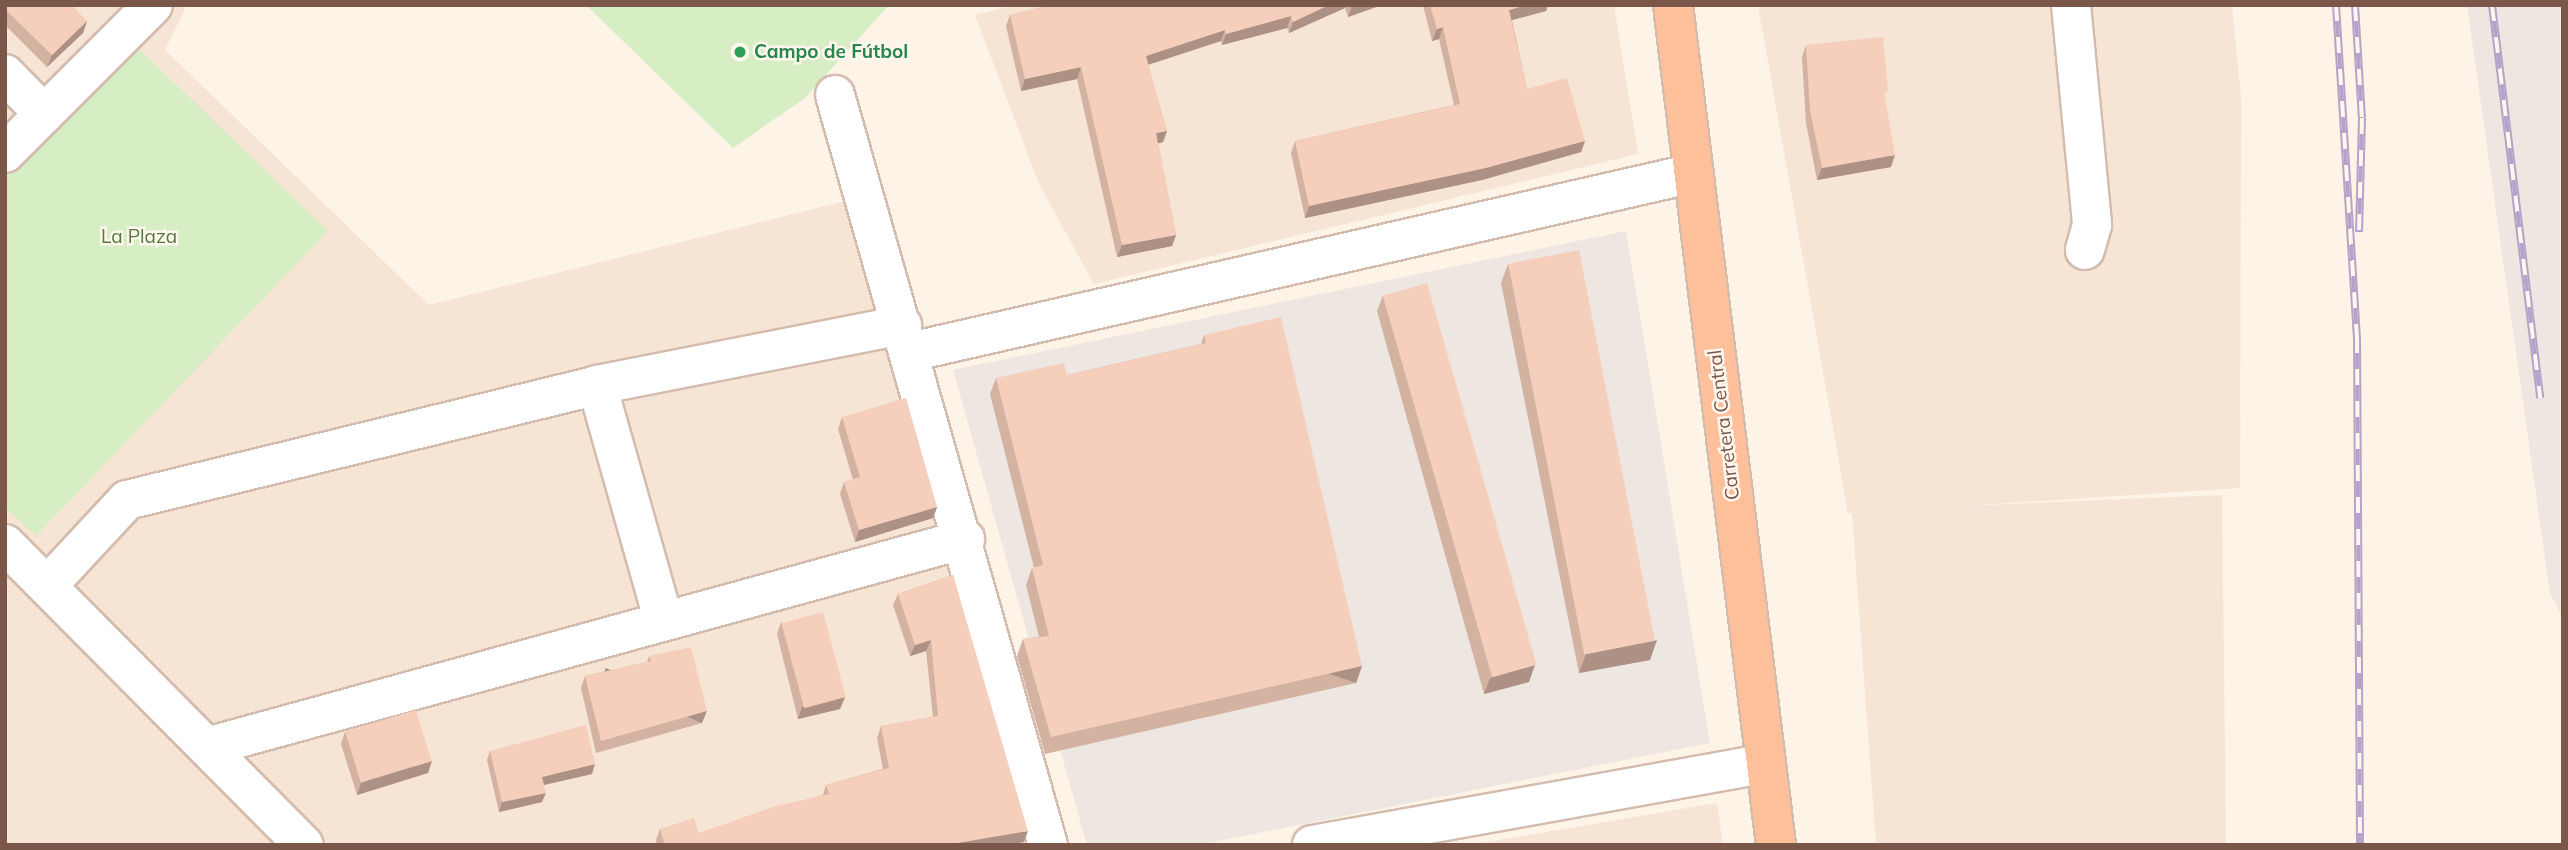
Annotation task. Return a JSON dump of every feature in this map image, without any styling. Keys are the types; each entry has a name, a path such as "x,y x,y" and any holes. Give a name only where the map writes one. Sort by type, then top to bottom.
{"highway":[{"name":"Carretera Central","path":"1673,5 1776,845"}],"street":[{"path":"5,153 153,5"},
{"path":"2071,5 2092,225 2085,250"},
{"path":"5,74 44,114"},
{"path":"835,95 965,539 1048,845"},
{"path":"48,585 127,500 597,385 906,339 1693,173"},
{"path":"597,385 664,621"},
{"path":"211,746 965,539"},
{"path":"5,544 211,746 304,845"},
{"path":"1312,845 1766,763"}],"shaded area":[{"path":"5,5 187,5 165,50 429,305 885,191 1067,845 5,845"},
{"path":"1015,5 1614,5 1638,154 1094,284 1039,184 975,15"},
{"path":"1758,5 2232,5 2241,98 2240,488 1962,506 2222,495 2226,845 1876,845 1852,513 1848,513"},
{"path":"2467,5 2563,5 2563,619 2550,593"},
{"path":"1626,231 1710,743 1198,845 1087,845 953,370"},
{"path":"1717,803 1723,845 1469,845"}],"green space":[{"name":"Campo de Fútbol","path":"586,5 889,5 805,98 733,148"},
{"name":"La Plaza","path":"133,43 328,231 36,536 5,507 5,177"}],"building":[{"path":"8,5 72,5 87,21 52,55 5,9"},
{"path":"1051,5 1329,5 1293,22 1291,16 1226,34 1225,30 1146,56 1167,131 1156,133 1176,235 1122,245 1081,67 1025,79 1010,15"},
{"path":"1430,5 1527,5 1509,10 1527,89 1567,78 1585,141 1486,168 1309,206 1295,141 1460,104 1443,27 1437,29"},
{"path":"1883,37 1888,91 1884,92 1895,155 1822,168 1810,111 1806,45"},
{"path":"1579,250 1655,641 1584,654 1508,264"},
{"path":"1427,283 1536,665 1492,677 1383,296"},
{"path":"1281,317 1362,666 1051,737 1023,639 1049,636 1032,568 1043,565 996,378 1064,363 1067,375 1206,343 1204,335"},
{"path":"906,398 937,507 859,530 844,482 860,477 842,417"},
{"path":"953,575 1028,831 945,845 665,845 660,829 694,818 699,833 776,806 829,794 826,785 889,768 881,726 938,716 931,640 915,645 898,594"},
{"path":"823,612 846,697 804,708 781,623"},
{"path":"691,647 707,711 601,741 585,676 651,661 649,656"},
{"path":"416,710 431,761 361,782 345,732"},
{"path":"586,725 595,764 542,777 546,793 502,802 490,751"}],"railway":[{"path":"2336,5 2357,337 2360,845"},
{"path":"2355,5 2362,118 2359,232"},
{"path":"2492,5 2540,398"}],"place":[{"name":"Campo de Fútbol","path":"740,52"}]}
